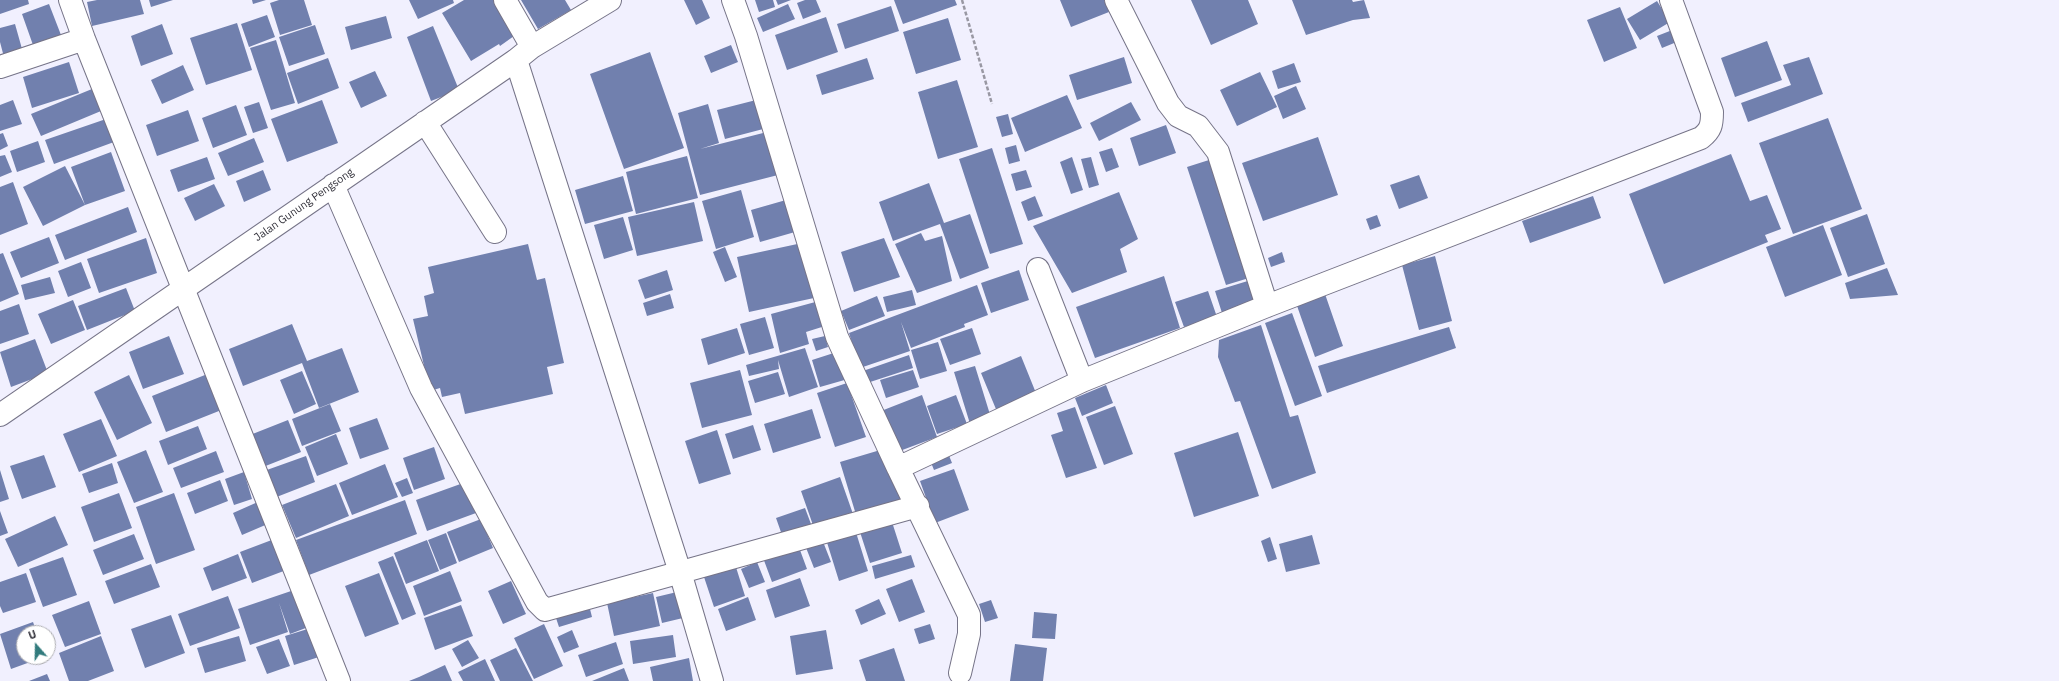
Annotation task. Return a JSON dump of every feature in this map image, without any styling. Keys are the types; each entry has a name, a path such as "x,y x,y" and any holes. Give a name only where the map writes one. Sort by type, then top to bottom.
{"street":[{"path":"70,0 84,39 339,681"},
{"path":"505,0 524,53 712,681"},
{"name":"Jalan Gunung Pengsong","path":"0,415 524,53 610,0"},
{"path":"733,0 746,36 837,337 969,615 969,634 960,673"},
{"path":"898,468 1082,381 1267,306 1701,138 1709,132 1712,124 1712,112 1671,0"},
{"path":"1118,1 1168,103 1178,116 1198,126 1218,152 1267,306"},
{"path":"0,67 84,39"},
{"path":"425,122 495,232"},
{"path":"333,185 421,388 538,604 545,610 550,610 680,572 758,552 828,530 918,506"},
{"path":"1038,269 1082,381"}],"path":[{"path":"962,0 992,104"}],"building":[{"path":"0,0 28,0 29,4 0,14"},
{"path":"97,0 140,0 144,14 92,26 87,2"},
{"path":"149,0 173,0 151,7"},
{"path":"252,0 266,0 253,4"},
{"path":"279,0 304,0 312,25 280,35 270,3"},
{"path":"409,0 453,0 454,3 418,19"},
{"path":"464,0 503,0 521,31 500,46 499,44 471,61 442,13"},
{"path":"521,0 565,0 571,10 538,29"},
{"path":"684,0 702,0 710,18 696,25"},
{"path":"755,0 773,0 775,7 759,12"},
{"path":"776,0 791,0 778,5"},
{"path":"805,0 816,0 821,12 803,19 797,3"},
{"path":"894,0 955,0 957,5 903,24"},
{"path":"1060,0 1104,0 1109,12 1071,27"},
{"path":"1191,0 1248,0 1258,24 1211,45"},
{"path":"1292,0 1352,0 1353,2 1364,0 1370,18 1353,20 1306,35"},
{"path":"1657,1 1670,22 1640,40 1627,19"},
{"path":"49,4 61,35 33,45 22,14"},
{"path":"788,4 795,19 763,32 757,18"},
{"path":"891,6 899,31 845,49 837,24"},
{"path":"1620,7 1637,48 1604,62 1587,20"},
{"path":"267,15 275,37 249,47 241,24"},
{"path":"386,16 392,38 351,50 345,27"},
{"path":"826,17 838,52 787,70 775,35"},
{"path":"948,18 961,60 916,74 903,32"},
{"path":"237,23 252,70 206,85 190,38"},
{"path":"15,24 24,56 5,61 0,42 0,28"},
{"path":"162,24 173,54 141,66 131,36"},
{"path":"315,25 325,54 289,66 279,37"},
{"path":"433,26 459,90 431,101 407,37"},
{"path":"1680,27 1684,39 1662,48 1657,36"},
{"path":"276,40 295,103 271,110 250,48"},
{"path":"1767,41 1782,80 1735,97 1721,58"},
{"path":"731,45 738,62 711,73 704,56"},
{"path":"650,52 684,148 624,169 590,74"},
{"path":"1124,57 1132,83 1077,100 1069,75"},
{"path":"1809,57 1823,94 1748,122 1741,103 1791,85 1783,65"},
{"path":"328,58 339,88 298,104 287,73"},
{"path":"867,58 874,79 822,95 816,75"},
{"path":"69,62 79,93 32,108 23,77"},
{"path":"1294,63 1301,82 1278,89 1272,71"},
{"path":"183,65 194,90 162,104 151,80"},
{"path":"375,71 387,96 361,108 349,82"},
{"path":"1260,72 1277,107 1237,126 1220,90"},
{"path":"957,80 978,147 938,159 918,92"},
{"path":"1296,86 1306,109 1283,119 1274,96"},
{"path":"92,89 101,111 41,136 31,114"},
{"path":"1067,95 1082,128 1025,152 1011,118"},
{"path":"760,99 767,128 725,139 717,110"},
{"path":"13,100 22,124 0,131 0,105"},
{"path":"322,100 338,143 287,162 271,119"},
{"path":"259,102 268,128 253,133 244,107"},
{"path":"1131,102 1141,120 1099,141 1090,123"},
{"path":"708,104 719,143 700,149 767,132 778,175 700,195 678,113"},
{"path":"236,105 247,135 213,148 202,118"},
{"path":"188,110 199,141 157,156 146,125"},
{"path":"1008,114 1013,134 1002,137 996,117"},
{"path":"1828,118 1862,209 1793,234 1759,143"},
{"path":"106,119 114,142 54,164 45,140"},
{"path":"1166,125 1176,153 1139,166 1130,138"},
{"path":"3,133 8,146 0,150 0,134"},
{"path":"1318,137 1338,195 1263,221 1242,163"},
{"path":"254,138 264,162 228,176 218,153"},
{"path":"38,141 45,162 17,172 10,151"},
{"path":"1016,145 1020,161 1009,164 1005,148"},
{"path":"992,148 1023,244 990,254 959,159"},
{"path":"1112,148 1119,167 1106,172 1099,152"},
{"path":"111,152 125,191 85,205 71,167"},
{"path":"1731,154 1750,201 1767,195 1781,229 1765,235 1768,242 1664,284 1629,194"},
{"path":"5,155 12,172 0,177 0,156"},
{"path":"687,156 698,198 636,214 626,172"},
{"path":"207,157 215,179 178,192 170,170"},
{"path":"1072,157 1083,190 1071,194 1060,162"},
{"path":"1091,157 1099,185 1089,188 1081,159"},
{"path":"1209,160 1249,278 1226,285 1187,167"},
{"path":"65,166 85,205 43,226 23,187"},
{"path":"263,170 271,190 244,202 236,181"},
{"path":"1026,170 1032,187 1016,191 1011,174"},
{"path":"1419,175 1428,198 1399,209 1390,185"},
{"path":"623,176 633,211 585,224 575,190"},
{"path":"13,182 28,224 0,235 0,187"},
{"path":"929,183 944,223 970,214 989,268 960,279 940,224 893,241 879,202"},
{"path":"214,184 225,206 195,221 184,198"},
{"path":"741,190 754,237 716,249 702,201"},
{"path":"1119,192 1138,239 1120,249 1127,272 1072,293 1033,226"},
{"path":"1035,196 1043,216 1028,221 1021,202"},
{"path":"1593,196 1601,218 1530,243 1522,221"},
{"path":"786,200 795,232 760,242 751,210"},
{"path":"694,202 703,241 637,256 628,217"},
{"path":"128,207 137,232 65,260 55,235"},
{"path":"1867,214 1885,264 1848,277 1830,228"},
{"path":"1377,215 1381,226 1370,230 1366,219"},
{"path":"623,217 633,250 604,259 594,225"},
{"path":"1823,225 1842,275 1785,297 1766,247"},
{"path":"921,233 925,241 942,236 952,281 917,293 895,244"},
{"path":"49,237 59,263 21,278 10,252"},
{"path":"146,238 157,273 99,293 87,259"},
{"path":"884,238 900,277 854,292 841,252"},
{"path":"802,243 814,298 749,312 737,257"},
{"path":"528,244 537,280 545,278 564,363 547,367 553,394 465,414 460,393 442,397 440,388 430,391 413,319 428,316 424,296 434,293 428,267"},
{"path":"725,247 737,277 725,282 713,252"},
{"path":"1282,252 1285,262 1271,267 1268,258"},
{"path":"3,253 19,294 0,302 0,254"},
{"path":"1435,256 1452,321 1419,330 1402,265"},
{"path":"81,262 91,288 68,297 58,271"},
{"path":"1887,268 1898,295 1850,299 1845,283"},
{"path":"667,270 673,290 645,299 638,280"},
{"path":"1019,270 1029,300 991,313 981,283"},
{"path":"1164,276 1180,328 1095,358 1076,307"},
{"path":"50,277 55,293 25,300 21,285"},
{"path":"1251,280 1258,302 1222,313 1215,291"},
{"path":"977,285 988,315 964,324 965,327 911,348 901,322 910,351 860,368 849,333"},
{"path":"126,288 135,311 87,330 78,306"},
{"path":"912,290 916,305 887,312 883,297"},
{"path":"1208,291 1217,317 1184,327 1175,302"},
{"path":"670,294 674,308 647,316 643,303"},
{"path":"1325,294 1343,346 1315,357 1296,303"},
{"path":"877,296 885,316 849,330 841,311"},
{"path":"73,300 85,330 51,344 38,314"},
{"path":"819,301 825,326 806,332 809,344 780,353 771,314"},
{"path":"19,304 29,334 0,344 0,311"},
{"path":"1292,313 1322,396 1295,406 1265,323"},
{"path":"765,317 774,348 749,355 740,324"},
{"path":"292,324 307,361 342,348 359,392 319,408 302,363 243,386 229,349"},
{"path":"1261,325 1290,417 1298,415 1316,473 1272,489 1240,401 1235,402 1218,357 1219,340"},
{"path":"1449,327 1456,348 1327,393 1318,366"},
{"path":"737,328 745,353 708,365 701,339"},
{"path":"972,328 981,354 950,365 940,339"},
{"path":"169,336 184,374 143,389 129,352"},
{"path":"825,336 828,347 816,351 812,339"},
{"path":"35,339 48,373 11,387 0,352"},
{"path":"938,342 947,371 920,379 911,350"},
{"path":"805,348 818,387 789,397 778,360 779,369 749,376 746,365"},
{"path":"840,351 848,379 820,387 812,360"},
{"path":"909,355 913,368 864,384 860,372"},
{"path":"1021,356 1038,398 998,414 981,373"},
{"path":"975,366 992,421 971,427 954,372"},
{"path":"740,370 752,415 702,428 690,383"},
{"path":"913,370 919,387 886,398 880,380"},
{"path":"215,371 229,407 166,432 152,396"},
{"path":"302,371 316,404 294,414 280,380"},
{"path":"778,372 785,394 755,403 748,381"},
{"path":"129,375 152,423 117,440 94,392"},
{"path":"847,383 866,437 835,447 817,393"},
{"path":"1106,385 1113,403 1082,416 1075,398"},
{"path":"922,395 937,437 897,452 881,411"},
{"path":"956,395 967,424 937,434 927,406"},
{"path":"330,404 341,431 302,446 292,419"},
{"path":"1115,406 1133,454 1104,465 1086,417"},
{"path":"1075,407 1097,468 1066,478 1051,435 1063,431 1057,413"},
{"path":"812,409 821,438 773,453 764,424"},
{"path":"377,418 389,449 360,459 349,428"},
{"path":"101,419 117,456 79,472 63,434"},
{"path":"288,420 301,452 263,467 250,435"},
{"path":"753,425 761,450 733,459 725,434"},
{"path":"198,426 207,449 168,465 159,441"},
{"path":"717,430 731,474 699,484 685,441"},
{"path":"1238,432 1259,496 1194,517 1174,453"},
{"path":"336,434 348,464 317,476 305,447"},
{"path":"434,447 445,479 414,490 403,458"},
{"path":"887,448 904,504 857,518 840,462"},
{"path":"146,450 163,492 134,503 117,462"},
{"path":"216,451 224,472 181,488 173,468"},
{"path":"948,453 952,463 934,470 930,460"},
{"path":"44,455 56,487 22,499 10,466"},
{"path":"306,456 315,482 274,498 264,471"},
{"path":"112,463 118,483 89,493 82,474"},
{"path":"385,464 398,497 352,515 339,483"},
{"path":"954,469 969,510 935,523 920,481"},
{"path":"0,470 9,499 0,502"},
{"path":"244,472 252,499 234,505 225,479"},
{"path":"840,477 853,514 814,528 801,491"},
{"path":"407,478 413,493 402,497 395,483"},
{"path":"220,480 228,501 195,514 187,493"},
{"path":"466,482 476,513 427,531 416,500"},
{"path":"336,484 349,516 296,538 282,505"},
{"path":"119,493 132,528 94,542 81,507"},
{"path":"174,493 195,550 156,564 136,507"},
{"path":"405,500 417,534 309,575 296,540"},
{"path":"260,501 270,523 242,535 233,513"},
{"path":"805,508 811,524 782,535 776,518"},
{"path":"0,511 8,533 0,536"},
{"path":"55,516 68,545 18,567 5,539"},
{"path":"481,519 493,548 459,562 447,532"},
{"path":"892,522 902,553 870,563 860,532"},
{"path":"854,526 868,571 839,581 825,536"},
{"path":"446,533 457,563 440,570 428,540"},
{"path":"134,534 144,559 103,575 93,550"},
{"path":"820,534 831,562 814,568 803,540"},
{"path":"1312,535 1320,564 1286,572 1279,544"},
{"path":"1270,537 1277,559 1268,562 1261,541"},
{"path":"277,538 289,569 252,583 240,552"},
{"path":"427,540 439,571 406,584 394,553"},
{"path":"797,542 807,569 772,582 762,555"},
{"path":"238,554 247,578 212,591 203,568"},
{"path":"911,555 915,567 875,579 872,566"},
{"path":"393,556 416,614 402,620 378,562"},
{"path":"63,557 77,595 43,607 29,569"},
{"path":"757,562 765,582 749,588 741,569"},
{"path":"151,564 160,587 114,604 105,581"},
{"path":"735,564 745,596 714,607 703,574"},
{"path":"450,571 462,601 424,616 413,586"},
{"path":"26,573 36,602 3,613 0,606 0,582"},
{"path":"379,573 399,624 365,637 345,586"},
{"path":"800,578 810,606 775,618 766,590"},
{"path":"912,579 925,612 899,622 886,589"},
{"path":"511,581 526,614 503,624 488,591"},
{"path":"297,589 311,626 290,634 279,603 288,632 250,645 238,609"},
{"path":"677,592 683,618 662,623 656,597"},
{"path":"653,593 660,626 614,636 607,603"},
{"path":"228,596 240,628 190,646 178,614"},
{"path":"748,597 756,620 726,631 718,609"},
{"path":"879,599 886,614 861,625 855,610"},
{"path":"991,600 998,618 985,622 979,604"},
{"path":"89,601 101,634 65,647 52,615"},
{"path":"461,605 473,636 435,650 424,618"},
{"path":"590,609 592,617 559,627 556,618"},
{"path":"1034,612 1057,614 1055,639 1032,638"},
{"path":"171,615 185,653 145,668 131,629"},
{"path":"33,622 34,625 25,625"},
{"path":"544,624 563,666 534,679 514,638"},
{"path":"930,624 935,639 919,644 914,629"},
{"path":"314,627 322,656 294,665 285,636"},
{"path":"16,628 16,665 22,665 11,669 0,634"},
{"path":"572,630 579,647 564,653 557,637"},
{"path":"826,630 833,669 796,675 790,636"},
{"path":"673,635 676,657 633,664 630,641"},
{"path":"101,636 114,671 88,681 69,681 59,653"},
{"path":"239,636 246,661 205,673 197,648"},
{"path":"279,639 290,666 267,674 256,647"},
{"path":"468,640 479,658 462,667 452,649"},
{"path":"616,642 623,664 586,677 578,655"},
{"path":"1015,644 1047,648 1043,681 1010,681"},
{"path":"516,648 533,681 500,681 490,660"},
{"path":"894,648 905,681 866,681 859,660"},
{"path":"689,658 693,681 653,681 650,667"},
{"path":"485,659 495,681 463,681 458,672"},
{"path":"445,665 452,681 409,681 419,677"},
{"path":"624,668 629,681 592,681"},
{"path":"47,674 50,681 29,681"}]}
